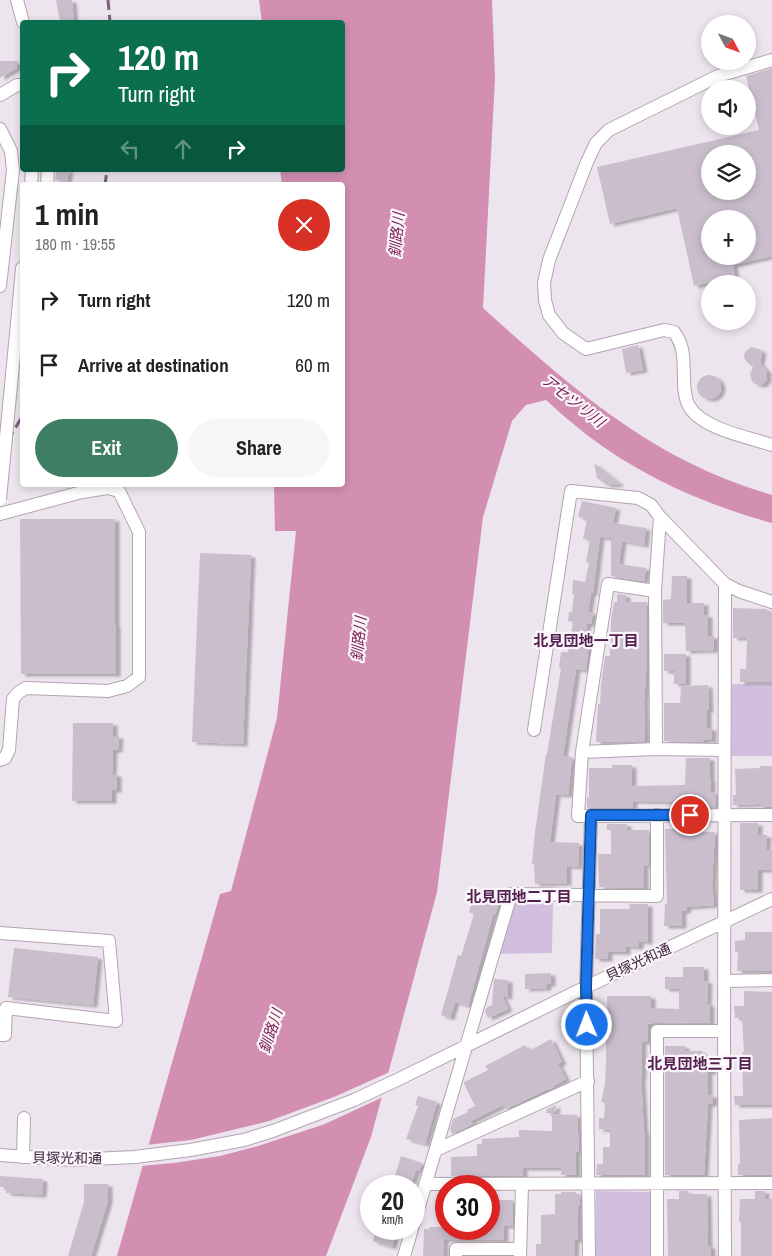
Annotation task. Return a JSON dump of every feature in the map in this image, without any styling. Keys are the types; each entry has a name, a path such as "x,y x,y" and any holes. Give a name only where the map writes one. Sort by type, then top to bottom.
{"street":[{"path":"17,0 22,20"},
{"path":"772,60 718,76 609,130 596,143 549,260 544,284 545,300 549,315 563,333 586,349 664,330 674,332 681,342 685,395 689,406 696,415 712,426 772,445"},
{"path":"0,95 20,85"},
{"path":"0,129 11,151 13,170 0,286"},
{"path":"0,499 20,290"},
{"path":"0,514 82,492 108,488 119,491 139,532 139,677 127,686 108,691 26,688 13,699 9,750 5,758 0,760"},
{"path":"534,730 570,490 638,498 651,505 660,517 725,584 739,591 772,602"},
{"path":"656,749 655,592 660,517"},
{"path":"655,592 608,584 582,752 578,816 772,815"},
{"path":"725,584 725,1256"},
{"path":"582,752 656,749 724,750"},
{"path":"589,1256 586,987 591,815"},
{"path":"657,816 657,896 511,894 425,1184 772,1183"},
{"name":"貝塚光和通","path":"0,1155 72,1160 190,1150 244,1140 354,1100 772,899"},
{"path":"0,933 109,941 116,1021 6,1008 5,1035 0,1034"},
{"path":"724,981 772,980"},
{"path":"657,1256 657,1031 724,1032"},
{"path":"436,1150 588,1081"},
{"path":"23,1157 24,1118"},
{"path":"456,1256 456,1249 520,1253 522,1185"},
{"path":"404,1256 409,1240"}],"shaded area":[{"path":"732,684 772,684 772,756 731,756"},
{"path":"515,902 553,903 552,953 500,954"},
{"path":"596,1191 651,1192 650,1256 596,1256"}],"water":[{"path":"259,0 492,0 495,78 483,308 583,394 652,442 689,463 772,495 772,523 723,508 652,477 587,435 546,400 526,405 512,421 483,517 437,892 371,1137 326,1256 117,1256 220,894 231,891 277,718 296,531 275,531 274,487 345,487 345,182 282,182 280,172 345,172 345,20 262,20"}],"pier":[{"path":"392,1071 385,1096 325,1124 258,1146 220,1156 140,1166 146,1145 191,1140 269,1121 334,1097"}],"building":[{"path":"56,0 72,0 74,20 60,20"},
{"path":"0,61 17,61 17,68 0,78"},
{"path":"772,68 772,256 756,260 756,210 701,210 701,265 733,265 735,275 701,275 701,284 694,286 677,208 610,224 597,167 737,135 756,135 756,131 759,130 756,118 756,80 747,80 746,76"},
{"path":"57,172 69,172 67,182 55,180"},
{"path":"638,345 643,370 626,373 622,349"},
{"path":"751,347 762,352 760,363 767,371 767,380 762,385 755,384 752,381 750,374 753,367 744,357 745,352"},
{"path":"709,375 714,376 720,382 720,392 714,398 709,399 704,398 698,392 697,387 698,382 704,376"},
{"path":"594,463 620,484 607,485 597,478"},
{"path":"582,501 616,508 613,523 646,528 644,545 622,541 619,564 646,568 644,581 611,576 611,538 600,537 593,593 591,593 588,612 593,612 591,624 587,624 584,642 589,642 586,670 576,669 563,756 572,757 568,795 556,794 550,842 579,843 578,867 567,866 567,883 535,884 534,864 532,864 535,832 561,668 559,668 561,652 568,652 573,622 568,621 569,612 572,612 573,580 585,582 589,563 586,562 590,540 583,539 587,519 578,517"},
{"path":"20,519 115,519 116,674 21,674"},
{"path":"200,553 251,555 243,744 192,742"},
{"path":"672,576 687,576 687,603 704,603 704,615 708,615 708,636 714,636 714,650 686,651 685,623 663,623 663,600 671,599"},
{"path":"617,594 626,595 626,602 647,602 647,658 644,703 645,741 596,742 598,704 600,704 605,656 610,656 611,619 614,602 617,602"},
{"path":"733,608 767,609 767,613 772,613 772,682 740,682 740,669 746,669 747,638 733,638"},
{"path":"664,654 686,654 686,684 674,684 674,671 664,671"},
{"path":"708,685 709,710 707,710 707,728 712,728 712,740 704,740 704,742 664,741 664,703 680,703 681,686"},
{"path":"73,723 113,723 113,736 119,736 118,750 113,750 112,774 117,774 117,790 112,790 112,801 72,801"},
{"path":"686,758 710,758 711,792 715,792 716,795 715,806 688,807 688,802 633,801 633,808 587,808 589,768 612,768 612,765 632,765 632,786 685,785"},
{"path":"760,766 772,766 772,807 760,807 760,804 733,805 733,795 736,795 735,769 760,768"},
{"path":"740,823 758,823 758,835 767,835 766,850 772,850 772,870 758,870 758,890 740,890"},
{"path":"607,824 627,824 627,830 649,830 649,866 644,865 644,888 599,887 598,854 611,854 611,830 607,830"},
{"path":"665,829 715,832 712,883 714,905 687,907 686,911 682,911 682,926 664,926 665,904 667,904"},
{"path":"474,894 498,901 498,906 495,915 493,915 468,1006 455,1002 450,1018 441,1015 458,955 461,956 474,914 469,912"},
{"path":"629,904 648,904 648,942 639,941 639,947 626,946 626,952 608,952 608,959 595,959 596,934 600,934 600,909 630,909"},
{"path":"745,932 772,932 772,971 737,971 738,952 735,952 735,941 745,940"},
{"path":"14,948 98,957 93,1005 8,997"},
{"path":"683,967 704,967 704,981 708,981 707,1004 710,1004 710,1023 660,1022 648,1024 647,1042 642,1042 641,1077 645,1132 645,1175 596,1175 597,1164 603,1164 603,1147 610,1147 610,1130 599,1129 599,1118 604,1118 605,1103 601,1102 605,1084 606,1061 606,1033 600,1033 600,1021 608,1021 607,996 651,996 651,1008 679,1009 679,989 665,989 665,977 683,977"},
{"path":"551,973 551,984 547,984 547,988 525,989 525,974"},
{"path":"494,979 508,980 508,997 502,996 508,1009 488,1018 485,1012 486,1008 492,1005"},
{"path":"744,991 772,992 772,1105 735,1105 734,1096 743,1096 742,1052 744,1052 742,1018 735,1018 734,1006 744,1006"},
{"path":"551,1039 562,1062 558,1064 566,1079 551,1087 555,1087 508,1108 504,1108 503,1105 471,1121 473,1124 452,1134 450,1130 453,1119 468,1112 467,1110 475,1106 464,1082 488,1070 485,1066 525,1045 529,1051"},
{"path":"665,1046 685,1046 685,1051 702,1051 702,1062 712,1062 712,1072 708,1072 708,1095 713,1095 713,1104 708,1104 704,1175 665,1175"},
{"path":"418,1096 437,1102 425,1144 406,1139 418,1106 415,1105"},
{"path":"556,1105 555,1113 546,1113 547,1109"},
{"path":"552,1114 577,1115 579,1151 576,1152 576,1175 561,1175 561,1168 523,1168 523,1176 451,1175 451,1157 477,1156 477,1144 482,1144 482,1139 519,1137 519,1130 552,1131"},
{"path":"772,1118 772,1175 738,1175 738,1164 740,1164 739,1120"},
{"path":"401,1156 422,1163 419,1171 416,1170 414,1175 395,1175"},
{"path":"0,1176 43,1179 42,1195 6,1193 6,1187 0,1187"},
{"path":"84,1184 108,1184 108,1201 91,1256 68,1256 84,1202"},
{"path":"679,1191 688,1191 688,1194 707,1194 708,1246 711,1246 711,1256 668,1256 667,1199 679,1199"},
{"path":"755,1191 765,1191 765,1199 772,1199 772,1256 741,1256 740,1199 755,1199"},
{"path":"561,1192 576,1192 576,1194 580,1195 580,1206 578,1206 578,1240 575,1240 574,1256 536,1256 536,1244 541,1244 541,1215 555,1214 555,1194 561,1194"},
{"path":"500,1200 513,1200 513,1226 504,1226 504,1240 500,1240"},
{"path":"429,1227 435,1227 435,1240 444,1240 444,1256 423,1256 425,1229 429,1229"},
{"path":"373,1240 394,1240 392,1247"}],"railway":[{"path":"108,0 110,20"},
{"path":"105,182 107,172"},
{"path":"0,453 20,420"}],"district":[{"name":"北見団地一丁目","path":"586,641"},
{"name":"北見団地二丁目","path":"519,897"},
{"name":"北見団地三丁目","path":"700,1064"}],"route":[{"path":"587,1025 586,987 591,815 690,815"}],"water label":[{"name":"釧路川","path":"397,235"},
{"name":"アセツリ川","path":"573,401"},
{"name":"釧路川","path":"359,639"},
{"name":"釧路川","path":"271,1031"}]}
